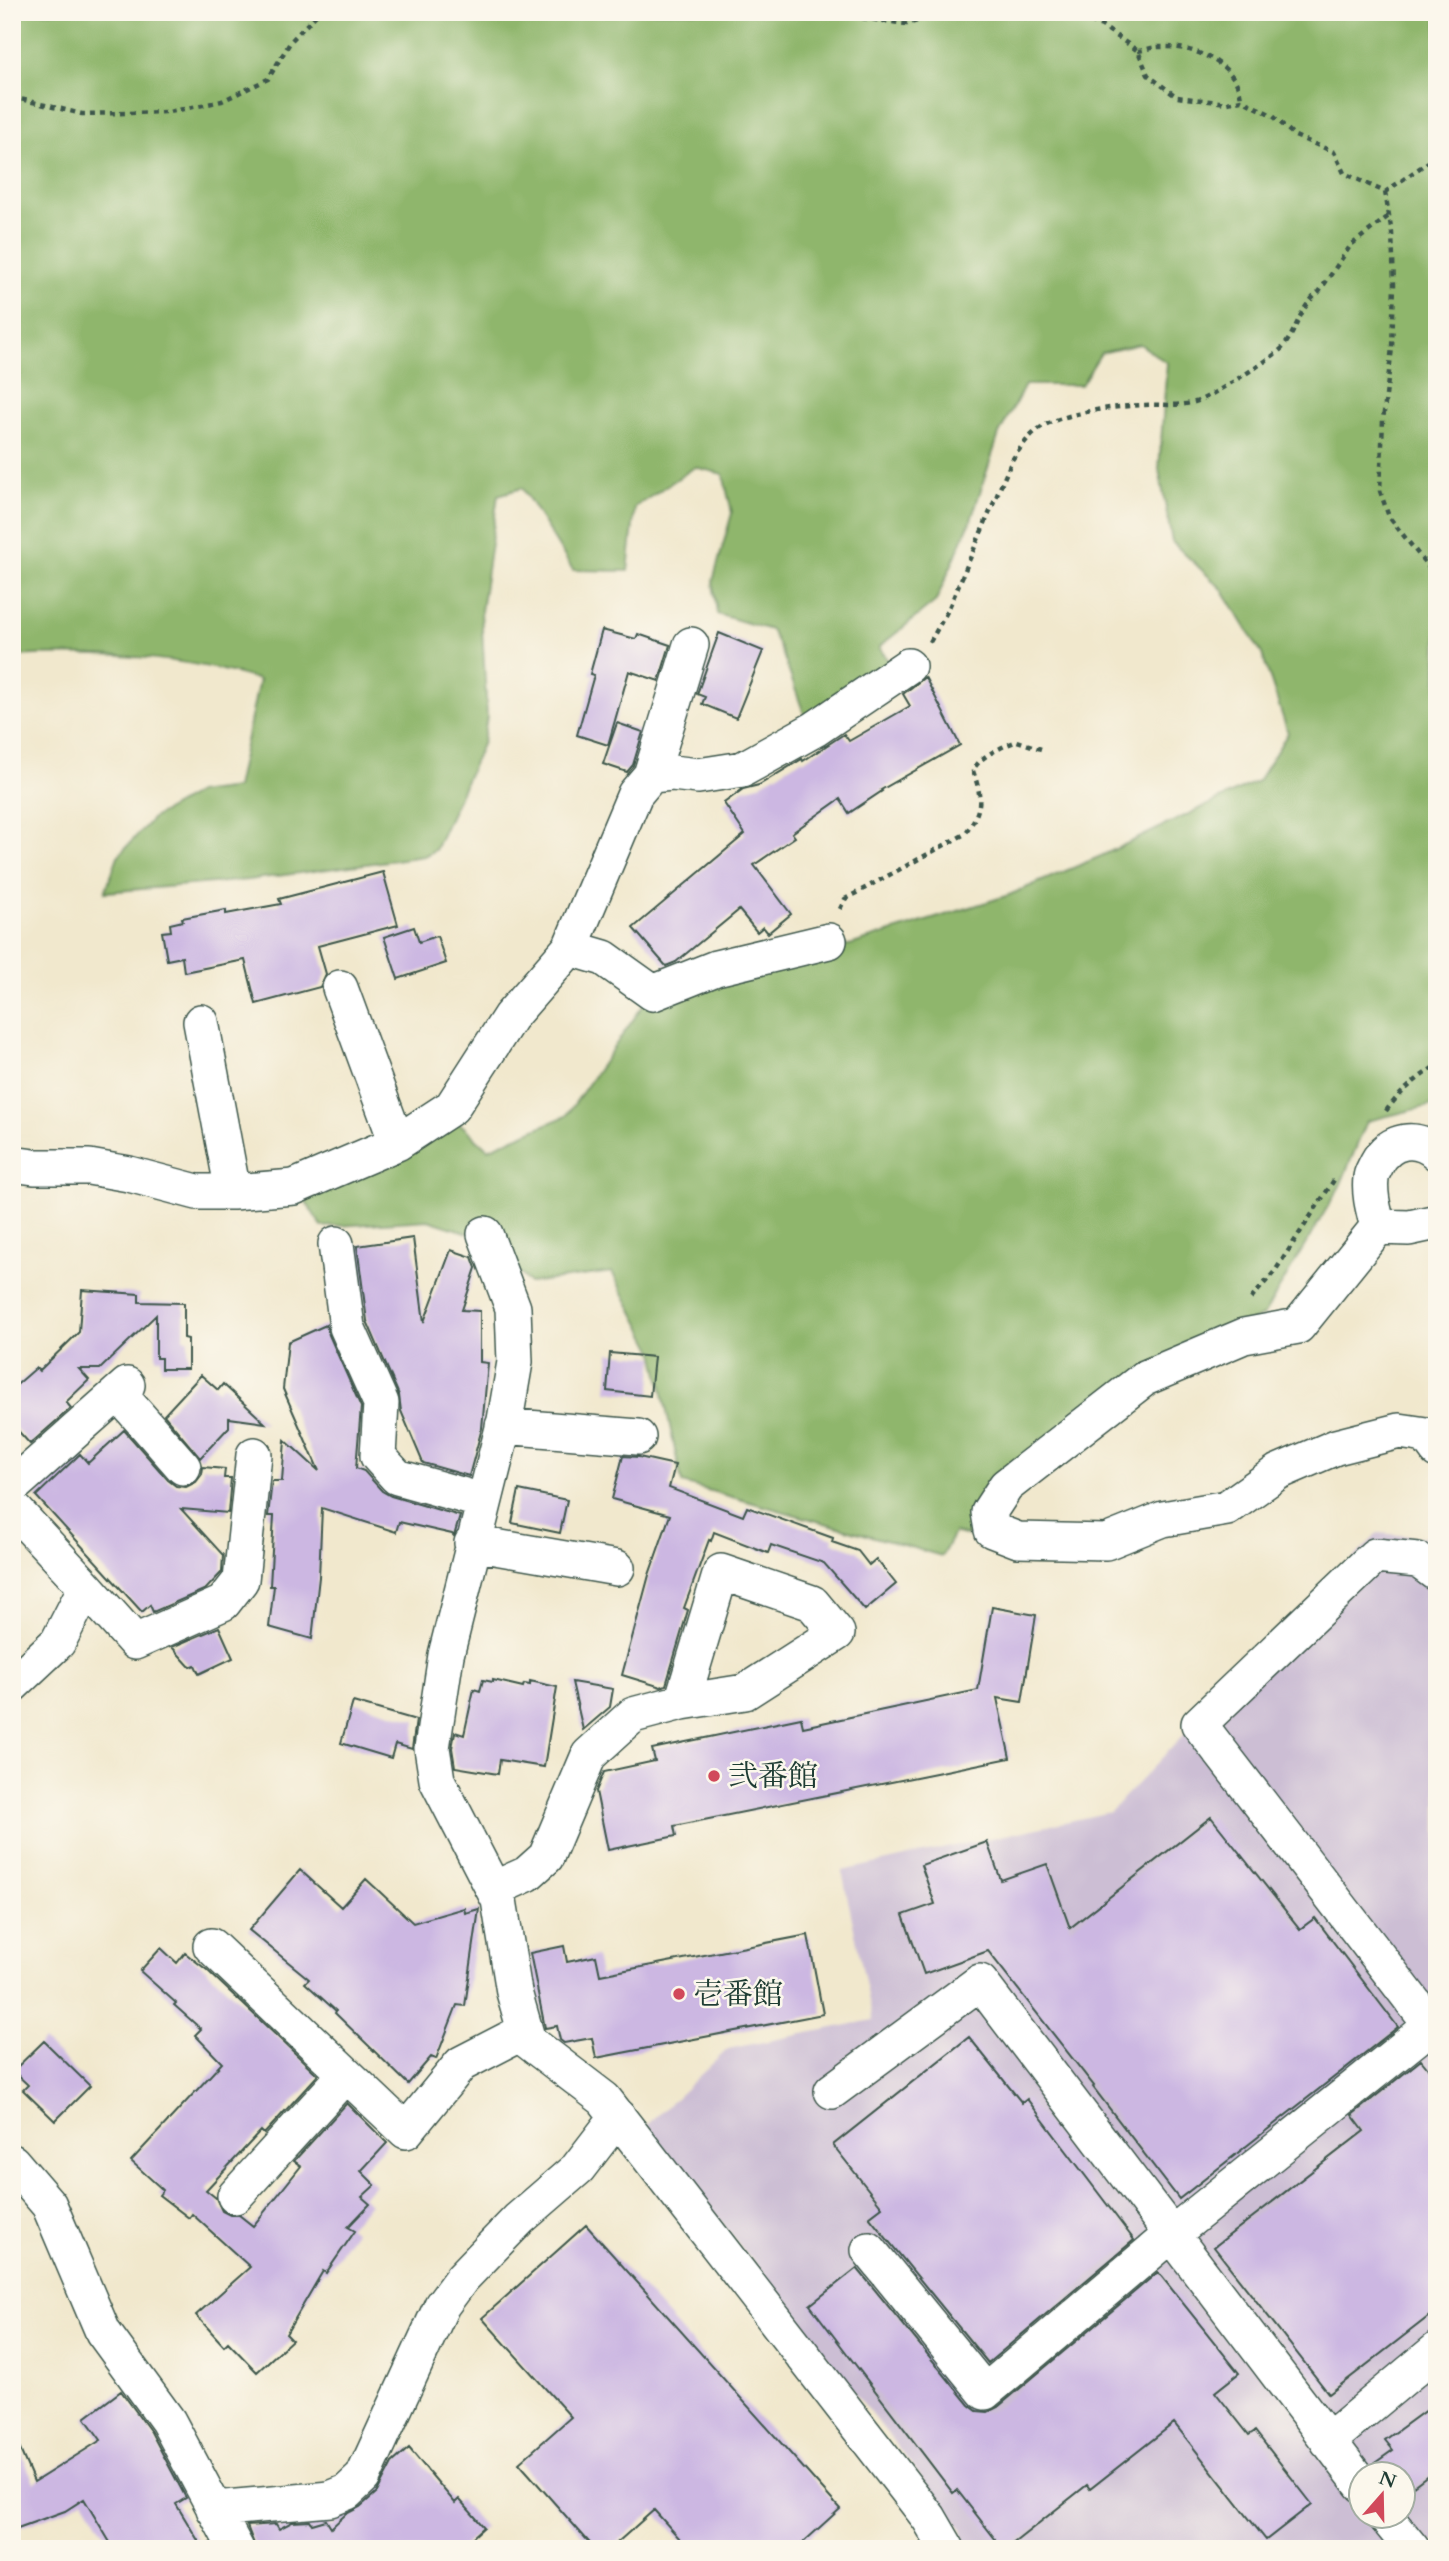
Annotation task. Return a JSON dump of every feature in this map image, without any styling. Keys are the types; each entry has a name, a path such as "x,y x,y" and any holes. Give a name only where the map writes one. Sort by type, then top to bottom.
{"street":[{"path":"12,1164 34,1167 89,1167 129,1174 197,1192 295,1187 397,1143 452,1107 510,1017 570,948 635,794 651,775 691,645"},
{"path":"651,775 672,773 698,776 743,769 815,729 908,666"},
{"path":"570,948 604,958 653,993 716,968 829,941"},
{"path":"340,988 397,1143"},
{"path":"201,1022 233,1192"},
{"path":"1378,1227 1371,1204 1371,1175 1384,1151 1405,1140 1429,1146 1437,1153"},
{"path":"1378,1227 1409,1228 1437,1222"},
{"path":"1378,1227 1297,1326 1244,1336 1145,1378 1006,1486 989,1511 992,1530 1018,1540 1105,1542 1163,1519 1227,1508 1279,1472 1336,1447 1399,1431 1426,1435 1437,1450"},
{"path":"485,1234 513,1308 515,1362 503,1426 446,1655 432,1748 437,1780 499,1900 514,1993 528,2041 604,2099 929,2518 947,2549"},
{"path":"336,1244 347,1327 380,1403 378,1456 397,1477 483,1501"},
{"path":"12,1487 123,1389 183,1467"},
{"path":"503,1426 638,1437"},
{"path":"12,1507 135,1642 223,1603 241,1580 254,1455"},
{"path":"472,1543 617,1568"},
{"path":"869,2250 985,2392 1172,2234 1434,2030 1199,1724 1375,1556 1418,1560 1437,1574"},
{"path":"494,1889 527,1874 546,1857 589,1755 634,1715 682,1702 745,1692 837,1633 812,1603 721,1572 682,1702"},
{"path":"12,1685 58,1642 86,1587"},
{"path":"211,1946 406,2131 461,2064 525,2031"},
{"path":"832,2091 981,1982 1348,2467"},
{"path":"235,2196 346,2074"},
{"path":"214,2509 330,2499 347,2492 363,2477 442,2305 461,2278 519,2219 579,2168 618,2116"},
{"path":"12,2162 49,2205 103,2332 168,2421 236,2549"},
{"path":"1328,2441 1437,2350"},
{"path":"1397,2530 1412,2549"}],"path":[{"path":"12,97 82,114 169,112 222,101 268,79 291,41 319,12"},
{"path":"813,12 907,24 940,14 1046,13 1074,16 1102,26 1138,51 1148,75 1177,97 1227,103 1241,100 1272,115 1295,136 1334,152 1344,173 1385,192"},
{"path":"1138,51 1160,47 1179,48 1213,60 1230,72 1240,86 1241,100"},
{"path":"1385,192 1437,156"},
{"path":"1385,192 1390,215 1394,285 1392,348 1383,420 1380,491 1389,517 1437,578"},
{"path":"908,666 930,642 948,610 1012,460 1024,442 1044,426 1072,416 1146,404 1174,406 1199,401 1244,375 1284,347 1297,320 1351,245 1390,215"},
{"path":"829,941 845,899 965,834 974,821 980,804 980,791 973,771 975,766 1017,741 1041,749"},
{"path":"1382,1117 1397,1097 1437,1065"},
{"path":"1242,1304 1252,1298 1275,1271 1336,1177"}],"shaded area":[{"path":"1378,1533 1432,1538 1437,1542 1437,2539 1423,2549 965,2549 962,2529 646,2126 728,2049 873,2020 842,1871 1110,1812"}],"green space":[{"path":"12,12 1437,12 1437,1104 1367,1121 1340,1186 1263,1316 1135,1375 978,1537 954,1533 942,1556 682,1483 654,1351 612,1272 529,1283 490,1240 428,1220 322,1227 302,1196 456,1120 488,1149 566,1116 644,1004 720,975 853,944 1009,895 1101,856 1258,781 1288,733 1262,654 1222,589 1172,542 1159,469 1167,363 1140,344 1101,353 1081,385 1025,385 999,434 971,520 936,601 879,647 893,668 807,722 771,630 717,614 713,581 732,513 723,474 695,467 635,507 628,571 573,570 522,488 498,495 481,611 487,716 483,742 435,850 424,856 248,880 105,892 118,856 153,818 197,793 236,788 259,680 168,660 106,655 12,656"}],"building":[{"path":"602,630 636,639 638,634 670,645 659,681 629,671 608,745 577,735 594,675 590,674"},
{"path":"719,633 763,651 736,718 702,704 705,697 697,694"},
{"path":"925,677 960,745 881,790 849,813 840,799 792,833 795,837 754,865 791,914 768,933 763,927 757,932 739,910 676,962 666,966 633,928 745,834 724,803 743,789 759,785 802,759 803,761 844,734 849,741 910,706 903,694"},
{"path":"617,723 643,732 633,765 627,772 603,764"},
{"path":"383,872 398,925 318,946 326,974 320,987 256,1004 245,960 184,972 182,957 167,960 162,932 171,931 170,924 183,921 182,918 226,910 226,914 281,904 279,899"},
{"path":"414,927 419,942 437,936 446,963 398,979 384,937"},
{"path":"413,1238 424,1322 451,1250 472,1257 476,1268 462,1310 480,1311 480,1362 488,1363 482,1428 469,1476 423,1463 401,1411 399,1395 367,1321 357,1246"},
{"path":"82,1290 139,1294 139,1302 184,1303 184,1338 188,1339 188,1369 161,1369 161,1358 156,1358 156,1315 100,1369 79,1369 89,1380 66,1402 71,1408 30,1444 12,1424 12,1389 36,1368 39,1371 79,1332"},
{"path":"326,1325 361,1407 356,1468 364,1471 382,1491 391,1496 460,1516 454,1536 399,1522 396,1532 322,1508 319,1577 312,1639 269,1627 274,1586 270,1586 274,1516 268,1516 272,1481 282,1481 285,1440 319,1471 283,1389 288,1342"},
{"path":"610,1353 654,1357 650,1396 607,1391"},
{"path":"201,1375 218,1390 223,1384 265,1423 229,1418 229,1427 200,1458 164,1415"},
{"path":"124,1430 176,1486 186,1487 196,1482 203,1467 225,1469 224,1478 231,1478 228,1513 181,1509 223,1555 222,1572 206,1589 153,1612 150,1605 142,1612 36,1496 80,1454 88,1463"},
{"path":"623,1456 675,1465 669,1488 743,1516 747,1507 833,1538 832,1542 858,1551 869,1565 876,1559 896,1584 865,1610 824,1563 771,1545 768,1553 714,1532 684,1608 688,1610 666,1685 661,1687 622,1675 649,1575 670,1515 612,1499"},
{"path":"519,1490 567,1500 560,1533 512,1523"},
{"path":"992,1607 1036,1615 1022,1702 997,1698 1010,1758 674,1826 676,1836 608,1850 596,1791 604,1772 655,1761 652,1749 801,1718 803,1727 978,1690"},
{"path":"219,1627 233,1658 199,1674 195,1665 190,1667 172,1647"},
{"path":"483,1680 523,1687 524,1684 530,1685 530,1681 557,1687 544,1767 500,1760 498,1774 455,1767 452,1748 455,1732 464,1735 474,1689 480,1691"},
{"path":"572,1682 613,1689 610,1707 583,1730"},
{"path":"353,1702 416,1720 412,1749 395,1744 391,1758 341,1743"},
{"path":"1211,1817 1300,1929 1315,1918 1398,2027 1179,2199 988,1951 924,1974 903,1915 935,1904 921,1865 987,1842 1001,1880 1047,1864 1070,1928"},
{"path":"300,1870 341,1907 366,1879 413,1923 464,1908 465,1913 479,1909 465,2006 457,2005 436,2059 431,2057 408,2084 305,1983 309,1979 249,1930"},
{"name":"壱番館","path":"808,1935 823,2014 596,2058 592,2038 564,2043 560,2040 557,2026 545,2028 530,1953 564,1946 567,1962 596,1956 600,1975"},
{"path":"161,1948 177,1963 185,1953 207,1970 318,2075 264,2134 261,2131 206,2190 216,2198 222,2211 239,2215 253,2226 301,2166 294,2161 347,2103 387,2143 361,2171 375,2185 362,2197 370,2204 348,2227 355,2231 326,2273 323,2271 286,2334 292,2340 257,2372 228,2342 224,2346 196,2315 250,2267 192,2214 189,2218 159,2195 163,2190 131,2161 222,2063 195,2035 201,2029 140,1971"},
{"path":"969,2037 1022,2103 1027,2099 1134,2240 988,2363 869,2217 882,2207 833,2145"},
{"path":"44,2041 90,2086 55,2121 23,2090 28,2085 13,2071"},
{"path":"1421,2060 1437,2080 1437,2310 1329,2394 1214,2247 1364,2131 1352,2115"},
{"path":"586,2225 840,2509 796,2549 689,2549 654,2510 610,2549 595,2549 519,2463 571,2417 482,2318"},
{"path":"857,2268 969,2405 977,2411 988,2412 998,2407 1158,2272 1239,2373 1215,2392 1249,2435 1255,2431 1312,2504 1266,2540 1174,2423 1090,2489 1087,2485 1003,2549 957,2490 953,2493 810,2305"},
{"path":"121,2391 151,2432 186,2498 176,2504 202,2547 210,2543 213,2549 114,2549 84,2499 65,2511 12,2530 12,2431 34,2482 101,2440 85,2418"},
{"path":"1437,2402 1437,2468 1418,2482 1418,2460 1379,2460 1393,2450 1385,2440"},
{"path":"409,2448 455,2503 459,2499 484,2527 460,2549 256,2549 247,2526 276,2524 279,2529 292,2522 310,2521 312,2524 326,2520 331,2528 377,2492 392,2463"}],"place":[{"name":"弐番館","path":"714,1776"},
{"name":"壱番館","path":"679,1994"}]}
